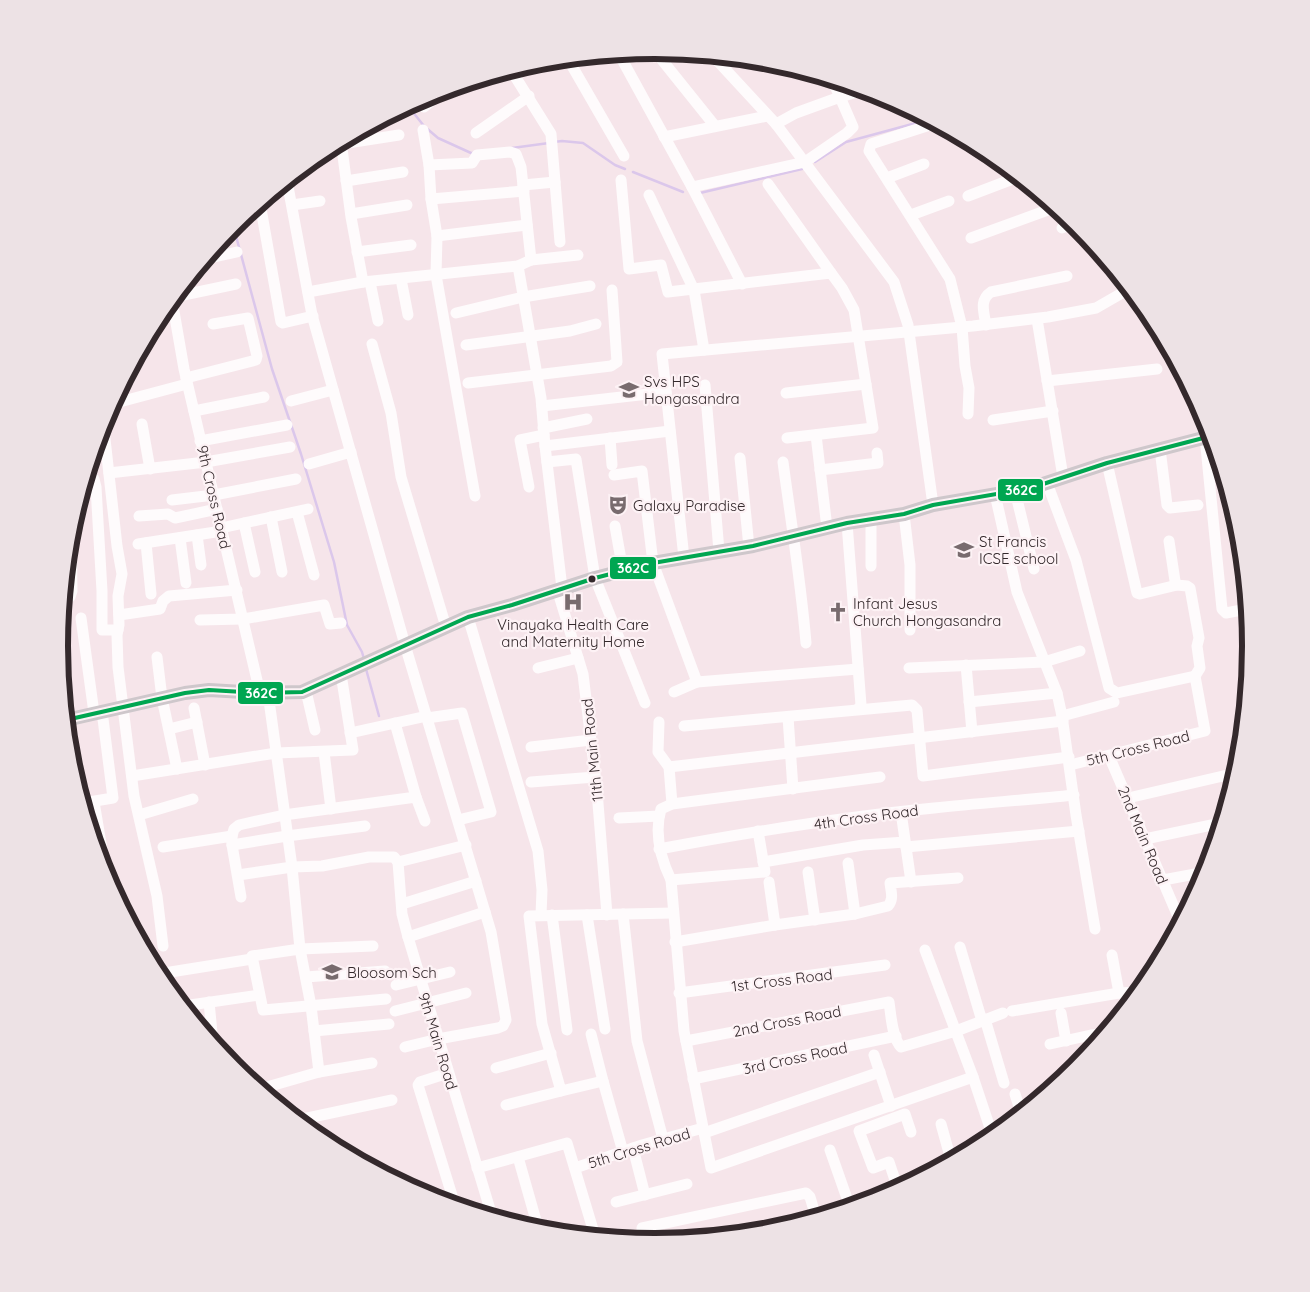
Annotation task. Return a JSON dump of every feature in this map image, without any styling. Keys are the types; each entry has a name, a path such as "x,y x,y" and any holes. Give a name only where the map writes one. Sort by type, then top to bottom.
{"main road":[{"path":"72,718 209,690 264,693 302,692 468,617 596,578 652,563 748,547 827,528 904,514 933,505 1031,488 1107,463 1204,437"}],"street":[{"path":"661,59 715,126"},
{"path":"622,60 692,187 742,284"},
{"path":"719,63 772,120 894,282 909,331 933,505"},
{"path":"572,65 624,156"},
{"path":"515,76 551,134 560,242"},
{"path":"692,187 805,162 847,133 853,127 835,87"},
{"path":"664,137 715,126 772,120 854,93"},
{"path":"476,133 529,96"},
{"path":"424,107 428,104"},
{"path":"928,126 871,144 869,151 950,279 962,327 969,388 968,414"},
{"path":"423,130 437,236 436,274 475,496"},
{"path":"356,140 399,135"},
{"path":"342,149 358,252 378,321"},
{"path":"429,166 472,163 478,155 510,152 516,154 521,167 531,260"},
{"path":"887,178 924,164"},
{"path":"346,181 403,172"},
{"path":"621,180 628,269 661,265 668,292 831,273"},
{"path":"968,196 1011,180"},
{"path":"431,199 523,188 555,182"},
{"path":"768,184 842,288 854,310 873,428 787,438"},
{"path":"288,188 312,316 405,645 491,932 505,1024 498,1028 405,1047"},
{"path":"649,195 694,290 704,350"},
{"path":"292,205 320,201"},
{"path":"911,215 949,201"},
{"path":"351,214 407,205"},
{"path":"261,210 281,322 312,316"},
{"path":"971,238 1049,211"},
{"path":"437,236 527,225"},
{"path":"358,252 411,245"},
{"path":"215,257 237,252"},
{"path":"308,292 366,282 518,266 531,260 578,255"},
{"name":"11th Main Road","path":"518,266 542,406 559,589 583,674 608,915"},
{"path":"986,325 983,301 991,292 1067,276"},
{"path":"401,279 408,314"},
{"path":"185,295 236,284"},
{"path":"456,313 524,297 590,286"},
{"path":"468,383 611,366 617,362 612,290"},
{"path":"684,558 662,354 1037,319 1096,308 1123,292"},
{"name":"9th Cross Road","path":"174,310 200,441 243,619 264,693 276,753 292,867 300,949 311,1006 319,1072"},
{"path":"121,401 256,360 257,356 248,318 213,324"},
{"path":"1037,319 1063,477"},
{"path":"466,346 570,331 596,324"},
{"path":"372,344 391,413 401,478 446,627"},
{"path":"1047,381 1157,369"},
{"path":"786,393 866,384"},
{"path":"706,385 719,551"},
{"path":"291,401 333,390"},
{"path":"542,406 666,392"},
{"path":"194,411 264,397"},
{"path":"993,420 1052,411"},
{"path":"544,437 587,419"},
{"path":"142,424 150,469"},
{"path":"200,441 287,424"},
{"path":"529,487 520,440 544,437 610,438 670,431"},
{"path":"816,435 827,528"},
{"path":"610,438 613,470 642,471 652,563 697,682"},
{"path":"105,440 122,574 118,596 118,667 134,796 157,896 163,946"},
{"path":"109,474 206,462 290,447"},
{"path":"1160,449 1167,505 1170,508 1198,505"},
{"path":"309,464 351,452"},
{"path":"820,470 878,463 877,453"},
{"path":"740,458 748,547"},
{"path":"547,462 576,459 596,578 646,703"},
{"path":"783,462 792,537 803,601 806,643"},
{"path":"1212,462 1222,609 1226,613 1241,610"},
{"path":"1047,483 1076,560 1109,688 1116,693 1195,676 1200,668 1196,646 1200,638 1190,588 1177,585 1138,593 1107,463"},
{"path":"93,479 96,487 102,591 102,630 118,630"},
{"path":"172,500 214,495 296,479"},
{"path":"1015,491 1034,569"},
{"path":"994,494 1018,592 1057,693 1063,719 1095,929"},
{"path":"139,516 168,514 175,518 217,509"},
{"path":"151,594 142,544 222,530 244,523 303,511 314,575"},
{"path":"904,514 910,565 910,630"},
{"path":"270,518 282,572"},
{"path":"870,566 871,520"},
{"path":"244,523 255,572"},
{"path":"847,524 861,705 858,709"},
{"path":"615,526 622,571"},
{"path":"197,535 202,566"},
{"path":"180,538 186,583"},
{"path":"1169,541 1177,585"},
{"path":"70,596 72,579"},
{"path":"119,615 160,609 169,596 237,590"},
{"path":"200,620 243,619 324,605 330,624 341,623"},
{"path":"468,617 538,851 546,915 568,1030"},
{"path":"81,618 113,798"},
{"path":"909,668 1044,662 1080,651"},
{"path":"157,657 162,698 177,769"},
{"path":"538,668 578,658"},
{"path":"966,665 972,732"},
{"path":"674,692 697,682 858,670"},
{"path":"132,776 276,753 353,750 341,674"},
{"name":"5th Cross Road","path":"918,739 923,776 1109,756 1206,731 1195,676"},
{"path":"306,690 315,730"},
{"path":"969,702 1057,693"},
{"path":"669,767 918,739 1063,719 1114,702"},
{"path":"684,726 912,705 917,710 918,739"},
{"path":"194,708 205,764"},
{"path":"350,733 427,717 462,712 490,812 458,820"},
{"path":"788,717 793,788"},
{"path":"169,729 197,722"},
{"path":"658,722 658,752 669,767 672,804"},
{"path":"396,723 416,797 425,821"},
{"path":"531,747 591,740"},
{"path":"324,752 331,809"},
{"name":"2nd Main Road","path":"1109,756 1163,880 1179,911"},
{"path":"1128,798 1228,775"},
{"path":"532,782 595,777"},
{"path":"880,777 672,804 661,809 659,816 660,848 664,866 671,880 679,993 686,1041 711,1168 973,1077"},
{"name":"4th Cross Road","path":"660,848 758,830 901,812 1074,795"},
{"path":"89,803 113,798 118,800 134,796"},
{"path":"242,897 232,841 234,828 239,825 284,815 416,797"},
{"path":"139,815 193,799"},
{"path":"901,812 911,882"},
{"path":"619,818 659,816"},
{"path":"1145,839 1214,824"},
{"path":"163,847 287,836 365,826"},
{"path":"671,880 764,872 758,830"},
{"path":"763,862 863,845 906,844 1079,831"},
{"path":"238,875 292,867 322,866 369,857 394,857 398,862 466,845"},
{"name":"9th Main Road","path":"398,862 402,904 408,937 490,1209"},
{"path":"848,864 855,914"},
{"path":"808,872 816,920"},
{"path":"1163,880 1197,874"},
{"path":"675,942 855,914 888,906 892,897 890,883 958,878"},
{"path":"402,904 476,880"},
{"path":"768,882 775,926"},
{"path":"408,937 485,912"},
{"path":"562,1091 542,1024 529,916 673,913"},
{"path":"622,914 637,1041 663,1140"},
{"path":"587,915 605,1029"},
{"path":"167,973 300,949 373,946"},
{"path":"960,947 1004,1083"},
{"path":"926,950 990,1128"},
{"path":"1112,955 1119,993"},
{"path":"252,959 263,1010 386,999"},
{"name":"1st Cross Road","path":"679,993 885,965"},
{"path":"306,977 385,971"},
{"path":"396,984 450,972"},
{"path":"395,1011 466,993"},
{"path":"896,1036 901,1047 956,1031 1007,1012 1128,993"},
{"path":"190,1005 259,995"},
{"path":"209,1002 212,1032"},
{"name":"2nd Cross Road","path":"686,1041 889,1002 896,1036"},
{"path":"1061,1012 1066,1041"},
{"path":"314,1031 389,1024"},
{"path":"591,1034 603,1081 645,1195"},
{"path":"1050,1044 1095,1035"},
{"name":"3rd Cross Road","path":"693,1079 896,1036"},
{"path":"496,1068 551,1053"},
{"path":"874,1055 891,1106"},
{"path":"267,1087 319,1072 372,1063"},
{"path":"703,1131 880,1072"},
{"path":"448,1073 420,1082 418,1085 453,1197"},
{"path":"506,1105 603,1081"},
{"path":"1015,1094 1019,1106"},
{"path":"307,1118 392,1100"},
{"path":"896,1182 889,1162 873,1168 859,1131 905,1114 911,1132"},
{"path":"941,1124 950,1155"},
{"name":"5th Cross Road","path":"575,1168 628,1150 703,1131"},
{"path":"477,1168 567,1143 593,1230"},
{"path":"830,1150 848,1201"},
{"path":"518,1157 537,1221"},
{"path":"616,1202 687,1184"},
{"path":"642,1228 806,1193 810,1197 814,1211"}],"waterway":[{"path":"412,111 424,126 438,138 474,153"},
{"path":"815,162 846,142 920,122"},
{"path":"554,142 583,143 615,165 625,169"},
{"path":"512,148 549,143"},
{"path":"700,193 802,169"},
{"path":"633,172 683,192"},
{"path":"236,235 272,369 301,454 334,562 347,625 364,659"},
{"path":"366,669 379,716"}],"transit line":[{"name":"362C","path":"73,719 185,693 209,690 260,693 302,692 468,617 595,578 653,563 753,546 847,523 904,514 933,505 1031,488 1107,463 1204,438"}],"place":[{"name":"Svs HPS Hongasandra","path":"629,390"},
{"name":"Galaxy Paradise","path":"618,505"},
{"name":"St Francis ICSE school","path":"964,550"},
{"name":"Vinayaka Health Care and Maternity Home","path":"573,602"},
{"name":"Infant Jesus Church Hongasandra","path":"838,612"},
{"name":"Bloosom Sch","path":"332,972"}]}
